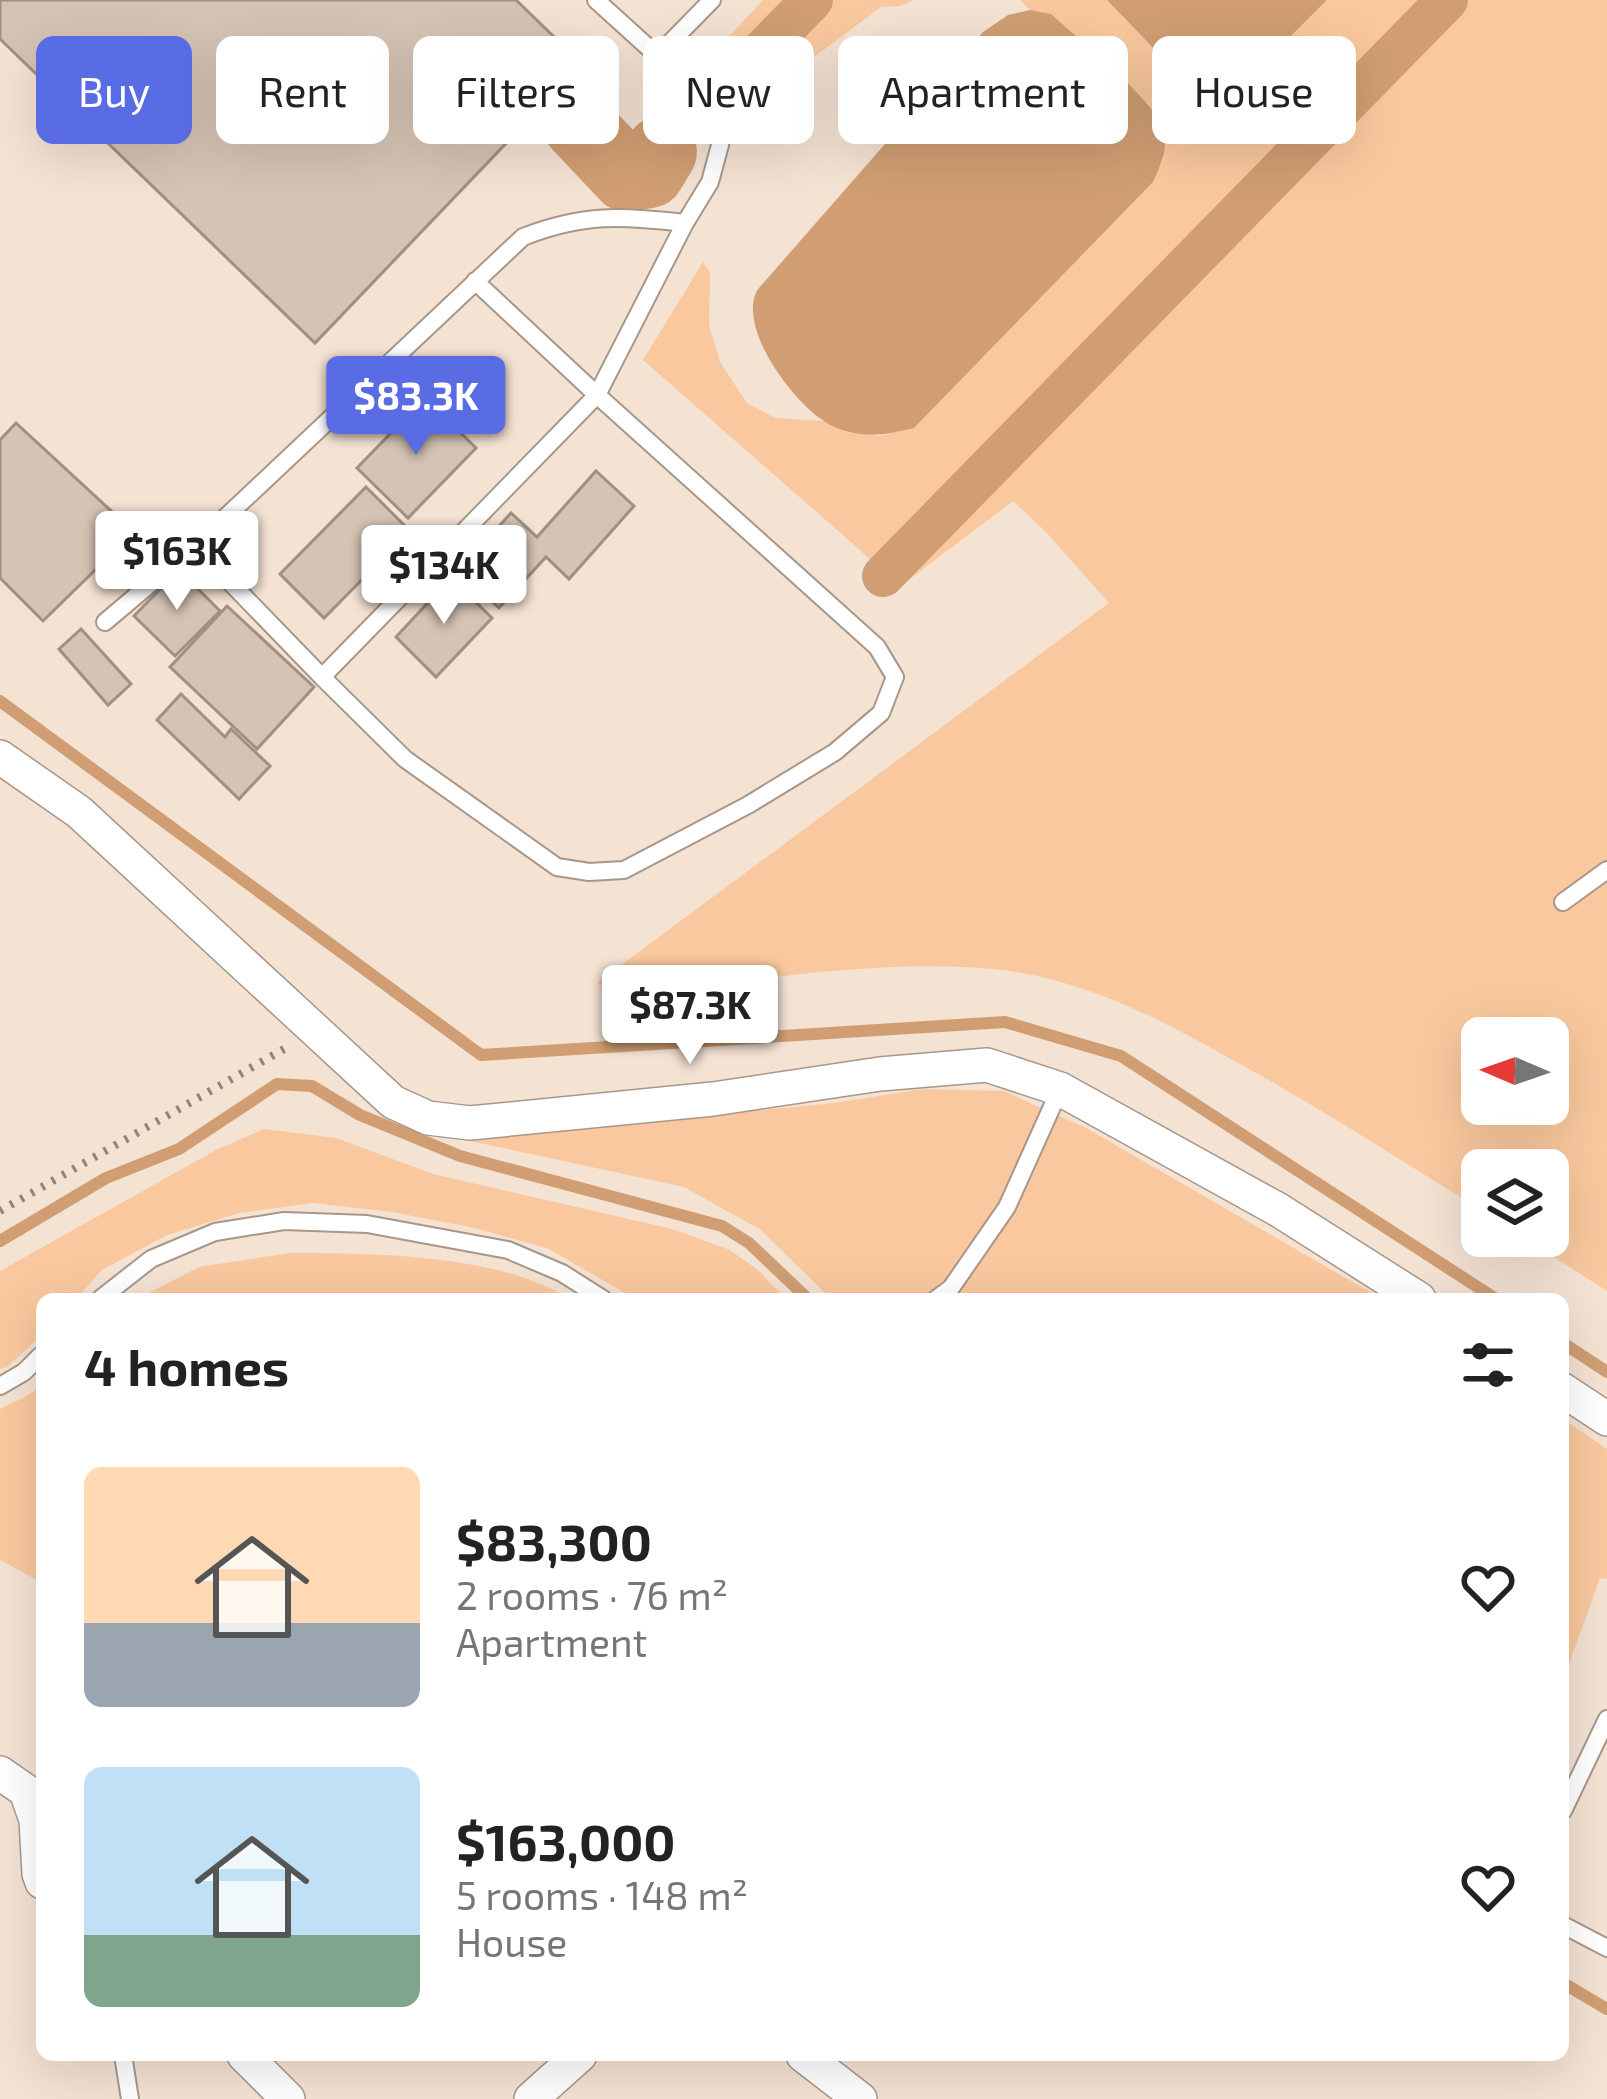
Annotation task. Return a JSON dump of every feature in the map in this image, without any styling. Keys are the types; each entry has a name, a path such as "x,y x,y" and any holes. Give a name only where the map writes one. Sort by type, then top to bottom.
{"street":[{"path":"0,757 79,812 393,1102 428,1118 470,1123 713,1100 880,1074 987,1065 1060,1089 1277,1209 1410,1293"},
{"path":"1569,1394 1607,1419"},
{"path":"0,1773 26,1791 36,1820"},
{"path":"250,2061 288,2099"},
{"path":"531,2099 573,2061"},
{"path":"810,2061 860,2099"}],"lane":[{"path":"596,0 643,43"},
{"path":"677,36 712,0"},
{"path":"322,677 597,395 710,182 720,144"},
{"path":"104,622 195,546 524,237 558,223 598,217 685,223"},
{"path":"195,546 405,759 557,867 624,870 748,805 835,752 881,713 895,677 877,647 475,281"},
{"path":"1563,902 1607,870"},
{"path":"944,1293 1007,1207 1060,1089"},
{"path":"108,1293 151,1259 215,1232 284,1222 368,1224 508,1250 562,1273 594,1293"},
{"path":"0,1386 36,1360"},
{"path":"1569,1798 1607,1719"},
{"path":"1569,1928 1607,1948"},
{"path":"125,2061 130,2099"}],"path":[{"path":"0,1211 317,1030"}],"shaded area":[{"path":"763,0 914,0 881,7 814,57 814,36 729,36"},
{"path":"1020,0 1107,0 1152,47 1152,142 1128,111 1128,36 1068,36 1051,14 1030,10"},
{"path":"1107,0 1327,0 1291,36 1152,36 1152,47"},
{"path":"1327,0 1607,0 1607,1291 1554,1257 1569,1257 1569,1149 1461,1149 1461,1198 1203,1043 1087,990 1025,973 947,966 810,973 628,996 597,983 1109,603 1013,501 898,588 643,360 703,262 710,272 709,325 720,362 747,403 775,418 824,421 851,432 878,436 914,428 1153,182 1164,157 1154,144 1356,144 1356,36 1291,36"},
{"path":"1030,10 1051,14 1075,36 980,36 1008,15"},
{"path":"1128,84 1152,111 1152,144 1165,144 1153,182 914,428 867,435 833,426 812,411 785,383 763,347 753,311 756,293 886,144 1128,144"},
{"path":"923,1089 1004,1091 1086,1128 1372,1293 825,1293 761,1230 684,1187 461,1139 834,1103"},
{"path":"264,1129 336,1138 433,1174 672,1229 730,1250 780,1293 625,1293 549,1249 475,1228 313,1203 239,1213 167,1235 102,1270 81,1293 36,1293 36,1340 0,1369 0,1271 216,1150"},
{"path":"289,1253 395,1256 509,1273 558,1293 149,1293 199,1267"},
{"path":"36,1389 36,1580 0,1560 0,1409"},
{"path":"1569,1423 1607,1449 1607,1579 1600,1578 1569,1664"}],"building":[{"path":"0,0 516,0 553,36 413,36 413,144 505,144 315,343 109,144 192,144 192,36 36,36 36,74 0,39"},
{"path":"425,398 476,448 408,518 357,468"},
{"path":"16,423 134,532 43,621 0,578 0,440"},
{"path":"596,471 634,506 569,579 546,557 499,608 459,571 511,513 537,537"},
{"path":"366,487 410,531 324,618 280,574"},
{"path":"179,570 220,611 175,656 134,616"},
{"path":"451,578 492,618 436,677 396,637"},
{"path":"227,606 314,687 257,749 170,667"},
{"path":"81,629 131,684 108,705 59,649"},
{"path":"181,694 225,737 231,729 270,766 239,799 157,720"}],"waterway":[{"path":"777,36 812,0"},
{"path":"883,576 1447,0"},
{"path":"597,144 627,176 649,172 661,152"},
{"path":"0,701 481,1055 1005,1022 1121,1056 1487,1293"},
{"path":"0,1241 106,1178 179,1149 277,1084 312,1086 360,1115 460,1156 722,1226 749,1243 802,1293"},
{"path":"1569,1347 1607,1372"},
{"path":"1569,1987 1607,2009"}]}
